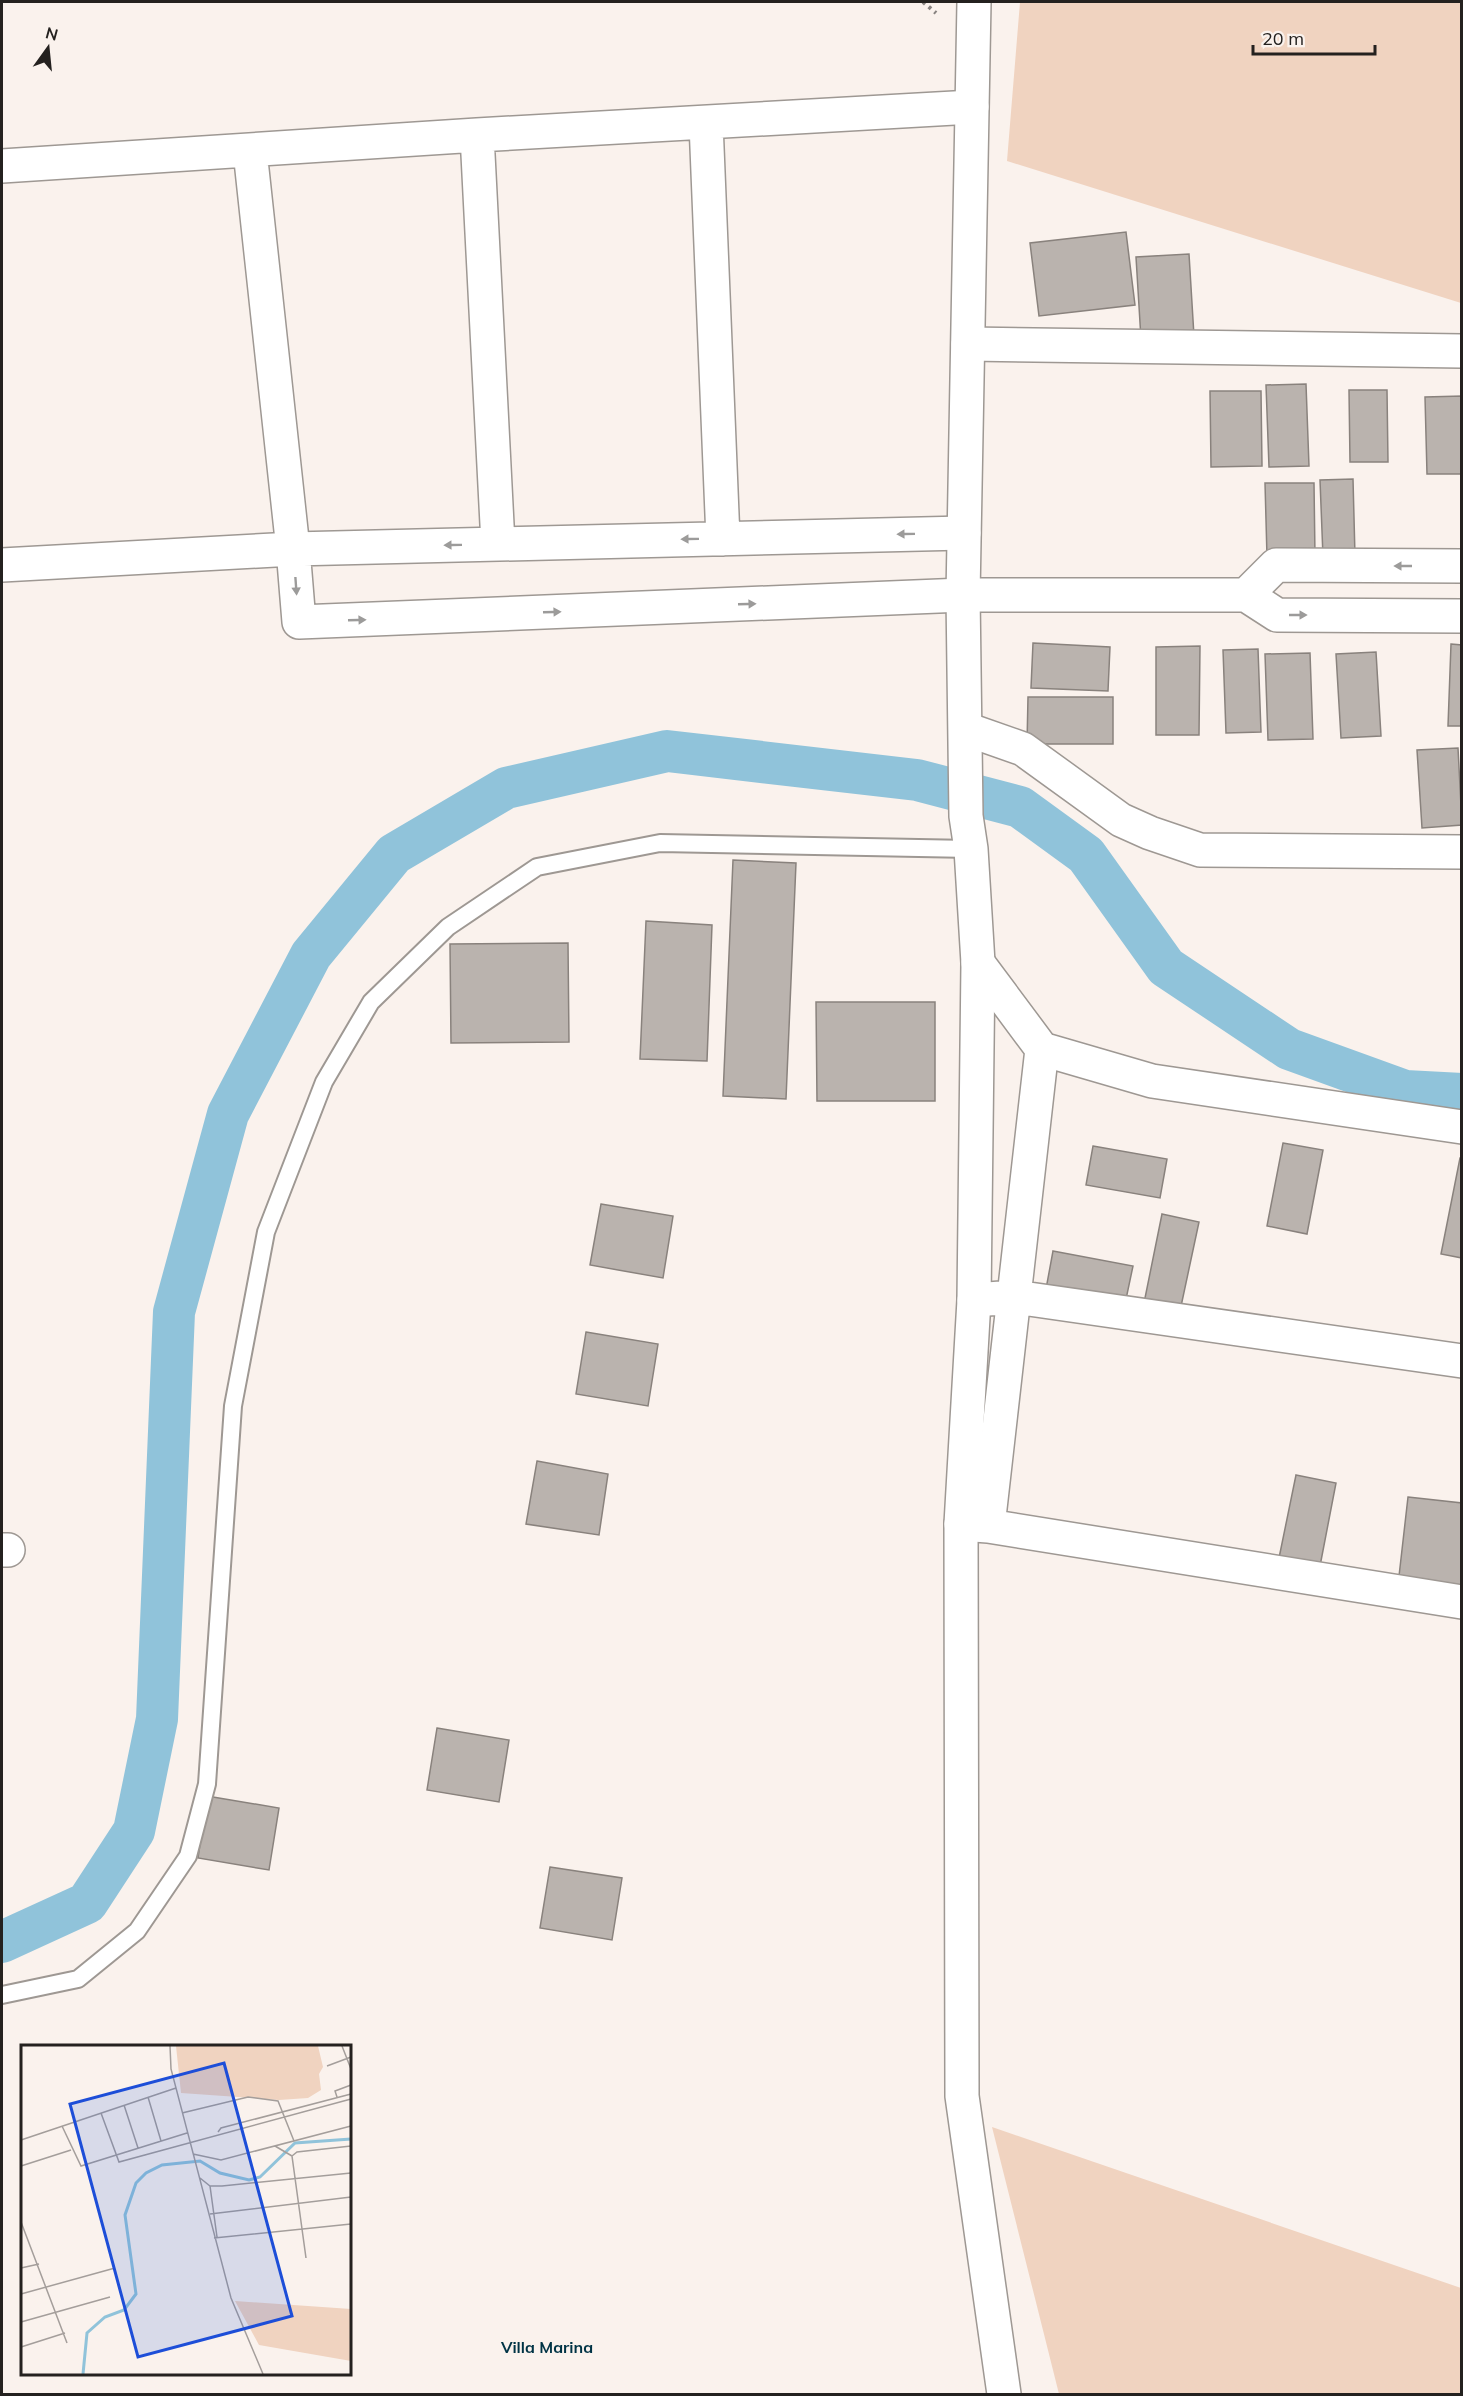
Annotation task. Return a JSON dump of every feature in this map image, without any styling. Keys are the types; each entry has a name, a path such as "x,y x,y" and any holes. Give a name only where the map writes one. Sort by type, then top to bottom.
{"street":[{"path":"974,2 963,595 966,816 971,849 978,963 974,1525 962,2096 1004,2394"},
{"path":"2,166 477,135 972,107"},
{"path":"706,123 723,539"},
{"path":"477,135 498,544"},
{"path":"250,151 299,622 963,595 1246,595 1277,615 1461,616"},
{"path":"968,344 1461,351"},
{"path":"2,565 293,549 964,533"},
{"path":"1246,595 1276,565 1461,566"},
{"path":"966,737 1023,749 1121,820 1150,833 1200,850 1461,852"},
{"path":"978,963 1042,1049 1152,1081 1461,1127"},
{"path":"974,1525 1015,1297 1042,1049"},
{"path":"974,1300 1015,1297 1461,1361"},
{"path":"974,1525 1461,1602"}],"lane":[{"path":"2,1995 78,1979 137,1931 188,1856 207,1784 233,1406 266,1232 324,1082 371,1002 448,927 537,867 660,843 971,849"}],"shaded area":[{"path":"1020,2 1461,2 1461,303 1007,161"},
{"path":"992,2127 1461,2288 1461,2394 1059,2394"}],"building":[{"path":"1126,232 1135,305 1039,316 1030,243"},
{"path":"1189,254 1194,336 1141,339 1136,257"},
{"path":"1306,384 1309,466 1269,467 1266,385"},
{"path":"1349,390 1387,390 1388,462 1350,462"},
{"path":"1210,391 1261,391 1262,466 1211,467"},
{"path":"1462,396 1462,474 1427,474 1425,397"},
{"path":"1353,479 1355,556 1323,557 1320,480"},
{"path":"1265,483 1314,483 1315,556 1267,557"},
{"path":"1033,643 1110,647 1108,691 1031,688"},
{"path":"1451,644 1462,645 1462,726 1448,726"},
{"path":"1200,646 1199,735 1156,735 1156,647"},
{"path":"1258,649 1261,732 1226,733 1223,650"},
{"path":"1376,652 1381,736 1341,738 1336,654"},
{"path":"1310,653 1313,739 1268,740 1265,654"},
{"path":"1028,697 1113,697 1113,744 1027,744"},
{"path":"1458,748 1462,825 1422,828 1417,750"},
{"path":"733,860 796,863 786,1099 723,1096"},
{"path":"646,921 712,925 707,1061 640,1059"},
{"path":"568,943 569,1042 451,1043 450,944"},
{"path":"816,1002 935,1002 935,1101 817,1101"},
{"path":"1283,1143 1323,1150 1307,1234 1267,1226"},
{"path":"1093,1146 1167,1159 1160,1198 1086,1185"},
{"path":"1460,1158 1462,1158 1462,1258 1441,1254"},
{"path":"601,1204 673,1216 663,1278 590,1265"},
{"path":"1162,1214 1199,1222 1180,1311 1144,1303"},
{"path":"1053,1251 1133,1266 1125,1304 1046,1289"},
{"path":"586,1332 658,1344 648,1406 576,1394"},
{"path":"537,1461 608,1474 599,1535 526,1524"},
{"path":"1296,1475 1336,1483 1320,1566 1279,1558"},
{"path":"1408,1497 1462,1503 1462,1592 1398,1585"},
{"path":"437,1728 509,1740 499,1802 427,1790"},
{"path":"207,1796 279,1808 269,1870 198,1858"},
{"path":"550,1867 622,1878 612,1940 540,1928"}],"waterway":[{"path":"2,1942 87,1903 134,1831 157,1719 174,1312 228,1114 311,955 394,854 506,788 667,751 917,780 1020,807 1086,855 1166,967 1289,1049 1405,1091 1462,1094"}],"district":[{"name":"Villa Marina","path":"547,2347"}]}
